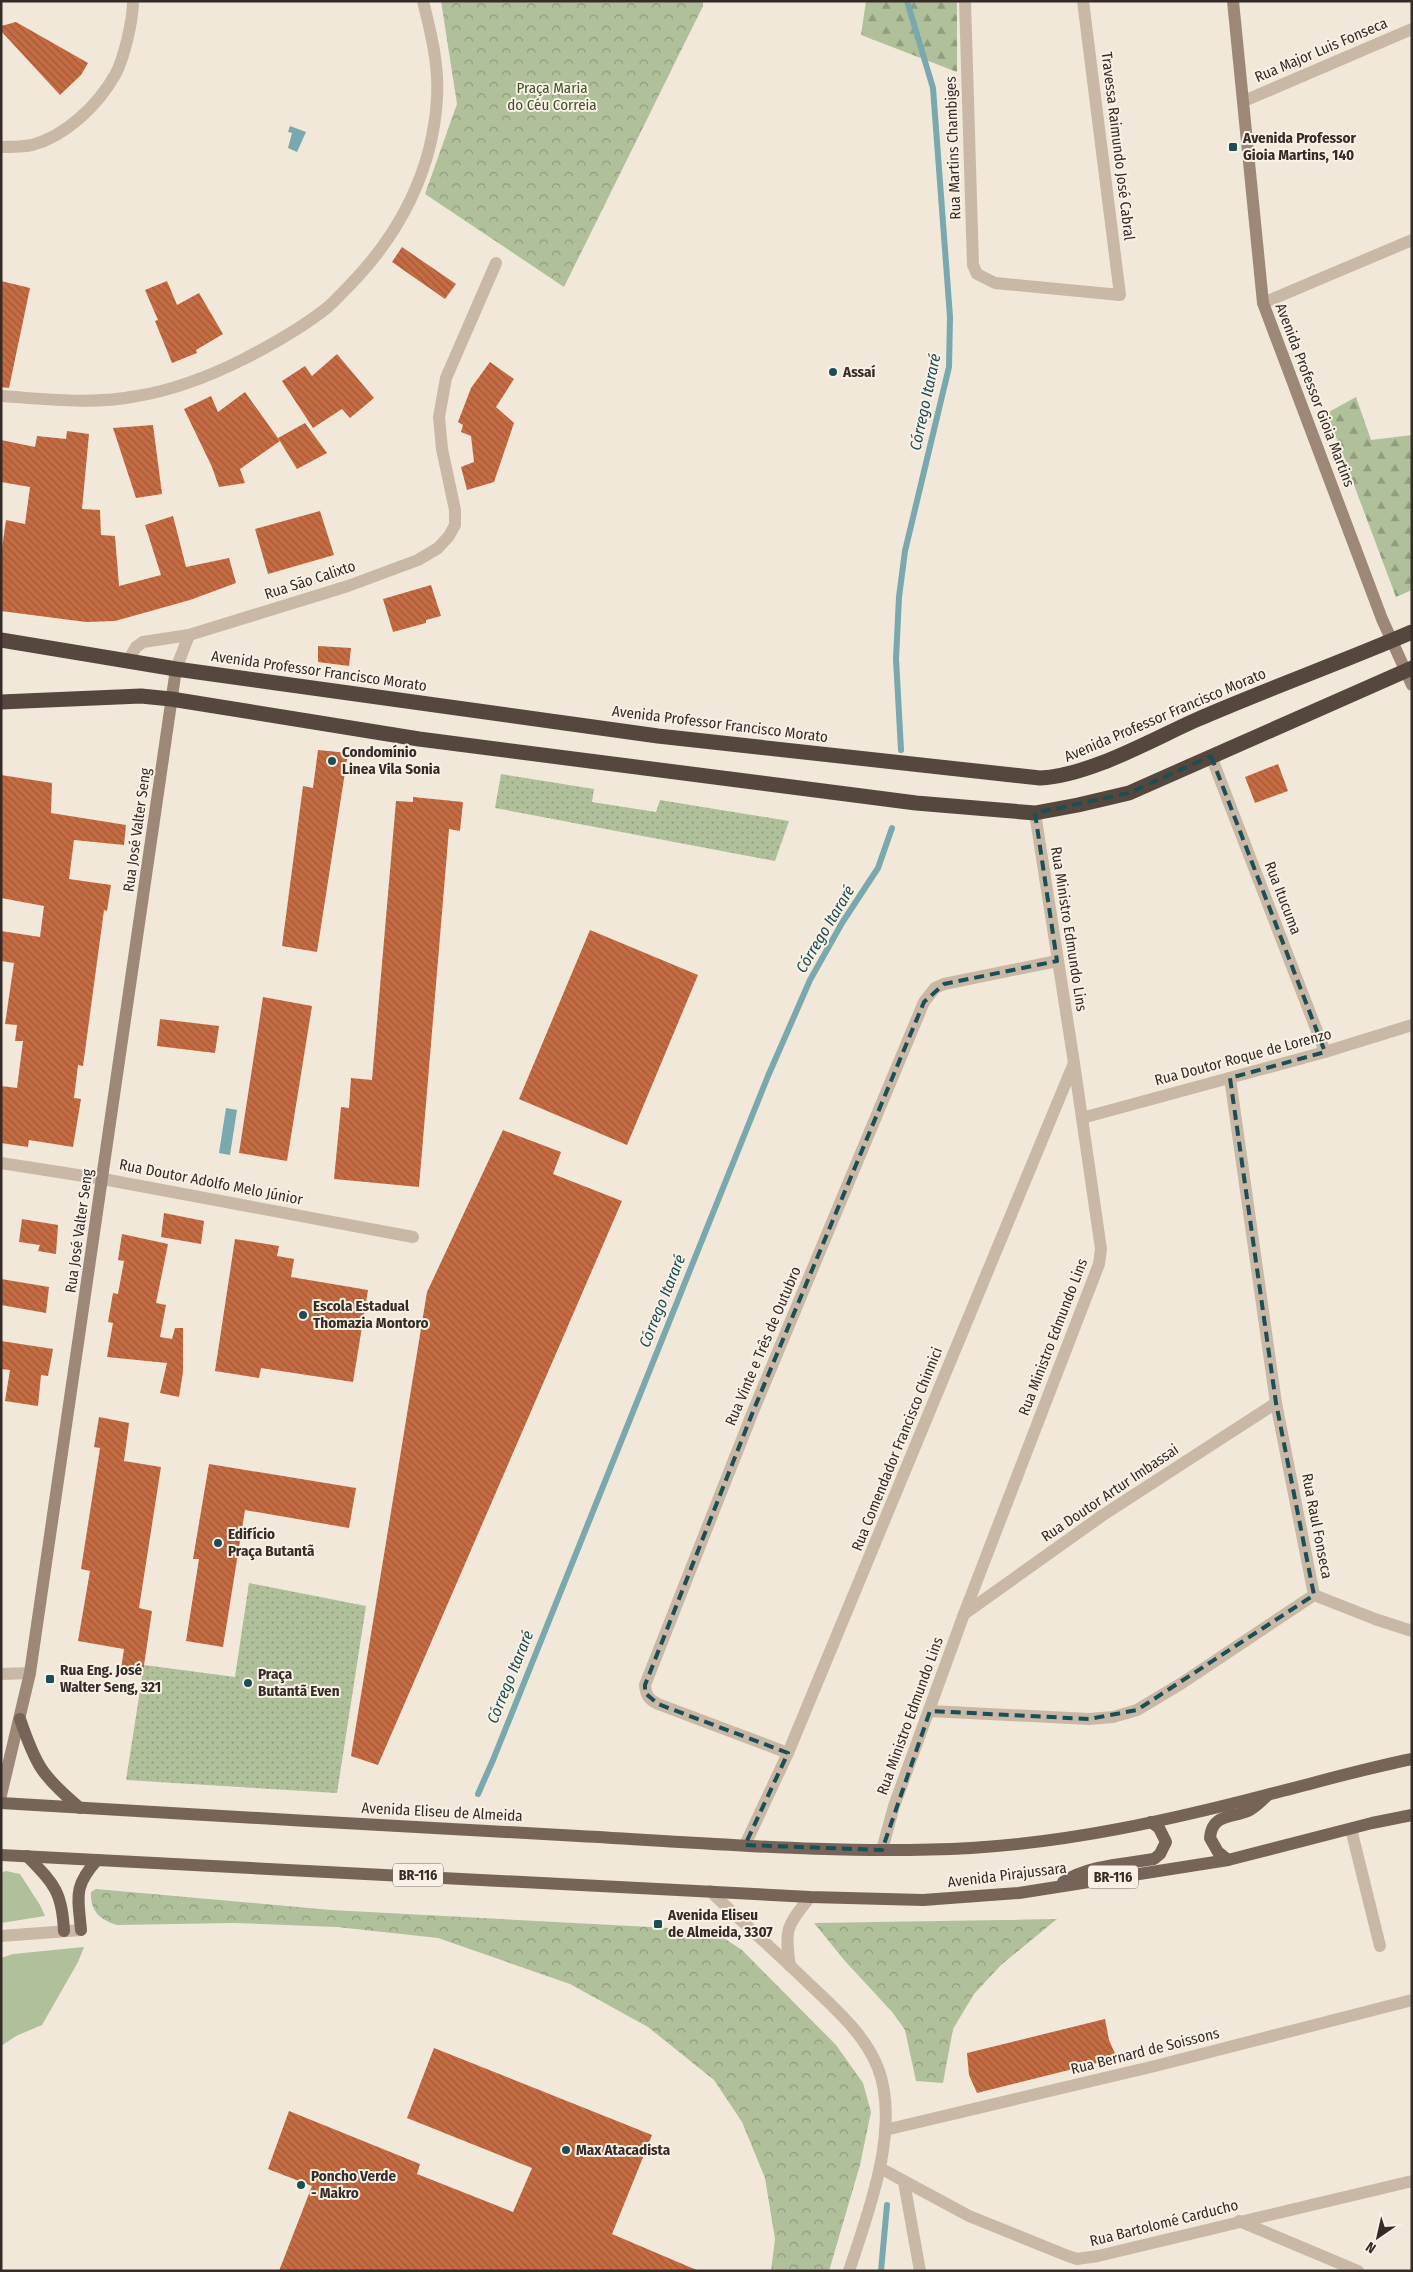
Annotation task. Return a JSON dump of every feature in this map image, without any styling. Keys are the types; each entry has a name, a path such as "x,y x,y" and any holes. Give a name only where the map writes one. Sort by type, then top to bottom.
{"highway":[{"name":"Avenida Professor Francisco Morato","path":"1,640 176,669 664,737 1040,778 1060,777 1087,768 1197,720 1412,632"},
{"path":"1,702 141,696 171,699 418,739 916,803 1034,813 1129,793 1211,756 1409,675"}],"main road":[{"path":"20,1719 36,1763 43,1773 80,1808"},
{"name":"Avenida Pirajussara","path":"882,1850 972,1848 1075,1836 1152,1822 1269,1795 1364,1768 1412,1759"},
{"path":"1228,1860 1218,1852 1210,1838 1213,1826 1224,1817 1248,1811 1269,1795"},
{"name":"Avenida Eliseu de Almeida","path":"1,1804 745,1845 882,1850"},
{"name":"Avenida Pirajussara","path":"810,1897 949,1899 1018,1893 1228,1860 1412,1815"},
{"path":"1057,1886 1073,1875 1094,1869 1154,1859 1160,1854 1166,1842 1159,1828 1152,1822"},
{"name":"BR-116","path":"1,1855 810,1897"},
{"path":"26,1856 50,1879 57,1891 63,1908 64,1931"},
{"path":"81,1930 77,1893 80,1884 98,1860"}],"street":[{"path":"1,147 32,145 56,135 89,110 116,74 133,18 134,1"},
{"path":"1,396 76,402 135,397 172,389 225,368 272,345 328,307 372,262 398,224 427,160 437,98 434,44 423,1"},
{"name":"Rua Martins Chambiges","path":"965,1 973,265 977,274 995,283 1120,295"},
{"name":"Travessa Raimundo José Cabral","path":"1083,1 1120,295"},
{"name":"Avenida Professor Gioia Martins","path":"1233,1 1263,303 1392,641 1409,675"},
{"name":"Rua Major Luis Fonseca","path":"1244,101 1412,29"},
{"path":"1263,303 1412,240"},
{"name":"Rua São Calixto","path":"128,661 136,648 143,642 189,635 357,582 418,560 438,548 449,536 455,525 455,510 442,450 439,417 446,378 496,263"},
{"path":"176,669 189,635"},
{"name":"Rua José Valter Seng","path":"1,1795 30,1673 176,669"},
{"name":"Rua Itucuma","path":"1211,756 1325,1052"},
{"name":"Rua Ministro Edmundo Lins","path":"882,1850 894,1806 964,1614 1099,1264 1101,1249 1074,1063 1034,813"},
{"name":"Rua Vinte e Três de Outubro","path":"788,1752 658,1704 650,1700 646,1693 645,1684 754,1409 924,1002 936,988 944,984 1057,961"},
{"name":"Rua Doutor Roque de Lorenzo","path":"1082,1118 1325,1052 1412,1025"},
{"name":"Rua Comendador Francisco Chinnici","path":"745,1845 788,1752 1074,1063"},
{"name":"Rua Raul Fonseca","path":"930,1711 1089,1720 1113,1717 1137,1710 1182,1683 1314,1595 1276,1403 1230,1078"},
{"name":"Rua Doutor Adolfo Melo Júnior","path":"1,1163 103,1178 413,1237"},
{"name":"Rua Doutor Artur Imbassai","path":"964,1614 1103,1515 1276,1403"},
{"path":"1314,1595 1412,1631"},
{"path":"1,1674 30,1673"},
{"path":"1352,1829 1380,1946"},
{"path":"710,1891 838,2012 866,2045 878,2070 885,2102 885,2130 880,2168 872,2204 849,2271"},
{"path":"790,1966 786,1940 787,1931 790,1922 810,1897"},
{"path":"1,1936 81,1930"},
{"name":"Rua Bernard de Soissons","path":"885,2130 1155,2066 1412,2000"},
{"name":"Rua Bartolomé Carducho","path":"880,2168 969,2216 1077,2259 1107,2254 1412,2181"},
{"path":"904,2182 920,2271"},
{"path":"1239,2221 1358,2271"}],"highlighted area":[{"path":"1211,756 1325,1052 1230,1078 1276,1403 1314,1595 1137,1710 1089,1719 930,1711 882,1850 745,1845 788,1753 658,1704 645,1693 645,1685 754,1409 924,1002 944,984 1057,961 1035,813 1129,793"}],"green space":[{"name":"Praça Maria do Céu Correia","path":"441,1 703,1 703,6 564,287 425,194 457,104"},
{"path":"866,1 957,1 957,72 861,35"},
{"path":"1356,397 1371,440 1412,435 1412,590 1396,597 1327,413"},
{"path":"501,774 594,789 592,802 656,812 660,800 789,821 775,861 495,808"},
{"name":"Praça Butantã Even","path":"249,1583 366,1606 337,1793 126,1780 144,1665 235,1677"},
{"path":"6,1871 20,1874 45,1916 1,1923 1,1873"},
{"path":"96,1889 331,1910 669,1928 719,1935 742,1950 836,2045 863,2083 871,2112 860,2165 829,2271 771,2271 775,2239 765,2178 742,2122 714,2080 648,2027 570,1984 438,1938 337,1927 234,1923 117,1925 101,1917 94,1909 91,1892"},
{"path":"1057,1919 1001,1965 974,1994 953,2029 943,2083 916,2081 905,2030 893,2013 845,1961 814,1923"},
{"path":"84,1947 78,1962 42,2025 16,2036 1,2046 1,1958 13,1954"}],"water":[{"path":"290,126 306,132 297,152 288,148 292,133 288,132"},
{"path":"226,1108 237,1110 230,1155 219,1153"}],"building":[{"path":"16,22 88,63 81,75 60,95 1,31 1,26"},
{"path":"402,247 456,284 445,299 392,262"},
{"path":"1,281 30,288 9,388 1,387"},
{"path":"167,281 177,305 199,293 223,334 196,350 197,353 172,363 155,321 158,320 145,290"},
{"path":"337,354 374,398 350,418 342,409 313,428 282,381 305,366 312,376"},
{"path":"490,362 514,379 496,407 514,423 494,482 467,490 461,467 474,462 471,436 461,432 463,425 458,422 471,388"},
{"path":"245,392 280,441 240,469 245,483 219,487 212,467 184,409 211,396 218,412"},
{"path":"305,423 327,453 297,469 278,438"},
{"path":"153,425 162,494 136,498 113,428"},
{"path":"67,431 89,434 82,509 100,510 101,535 115,536 119,586 161,575 145,525 173,516 186,567 229,558 236,583 190,600 115,621 86,622 1,611 1,555 6,520 25,524 30,487 1,482 1,440 35,447 37,436 66,439"},
{"path":"320,511 334,555 268,574 255,529"},
{"path":"431,585 441,616 426,620 426,623 393,632 383,599"},
{"path":"318,646 351,648 349,666 318,662"},
{"path":"318,750 348,753 317,952 282,946 303,786 313,788"},
{"path":"1278,764 1288,791 1255,803 1245,777"},
{"path":"1,775 52,783 51,813 126,825 124,845 74,840 69,879 111,885 107,911 104,910 83,1066 78,1065 74,1098 81,1099 73,1147 29,1140 28,1147 1,1143 1,1086 17,1088 23,1041 15,1041 17,1025 5,1024 14,963 1,961 1,931 40,937 44,906 1,898"},
{"path":"413,797 463,802 460,831 449,829 419,1187 334,1179 341,1107 349,1108 351,1078 372,1080 396,801 413,802"},
{"path":"590,930 698,975 627,1145 519,1099"},
{"path":"263,997 312,1006 287,1161 239,1153"},
{"path":"160,1019 219,1026 215,1053 157,1046"},
{"path":"503,1130 561,1152 553,1174 622,1201 378,1765 351,1756 427,1292"},
{"path":"164,1213 204,1221 201,1244 161,1237"},
{"path":"22,1219 58,1225 56,1254 38,1251 40,1245 19,1242"},
{"path":"122,1234 168,1244 156,1303 166,1305 160,1337 172,1339 175,1328 183,1328 183,1372 179,1397 160,1393 167,1363 107,1357 113,1323 108,1322 113,1293 118,1294 124,1261 118,1260"},
{"path":"235,1239 279,1246 277,1256 294,1259 291,1277 368,1290 353,1382 261,1368 259,1378 215,1371"},
{"path":"1,1279 49,1287 46,1313 1,1305"},
{"path":"1,1341 53,1349 48,1376 41,1375 38,1406 5,1401 10,1370 1,1369"},
{"path":"99,1417 129,1423 124,1461 161,1467 139,1608 152,1611 143,1672 121,1669 124,1649 78,1641 90,1571 81,1569 100,1448 94,1447"},
{"name":"Edifício Praça Butantã","path":"209,1464 356,1488 349,1528 245,1510 223,1647 186,1641 199,1559 193,1559"},
{"path":"1105,2019 1109,2040 1117,2058 977,2093 969,2075 967,2053"},
{"name":"Max Atacadista","path":"434,2048 652,2135 612,2234 699,2271 279,2271 312,2186 268,2169 289,2111 420,2164 417,2174 513,2212 532,2168 407,2118"}],"waterway":[{"name":"Córrego Itararé","path":"901,750 896,659 899,597 905,551 949,367 950,317 933,88 907,1"},
{"name":"Córrego Itararé","path":"478,1794 768,1076 810,980 842,923 878,868 892,828"},
{"path":"881,2271 887,2205"}],"place":[{"name":"Avenida Professor Gioia Martins, 140","path":"1233,147"},
{"name":"Assaí","path":"833,372"},
{"name":"Condomínio Linea Vila Sonia","path":"332,761"},
{"name":"Escola Estadual Thomazia Montoro","path":"303,1315"},
{"name":"Edifício Praça Butantã","path":"218,1543"},
{"name":"Rua Eng. José Walter Seng, 321","path":"50,1679"},
{"name":"Praça Butantã Even","path":"248,1683"},
{"name":"Avenida Eliseu de Almeida, 3307","path":"658,1924"},
{"name":"Max Atacadista","path":"566,2150"},
{"name":"Poncho Verde - Makro","path":"301,2185"}]}
